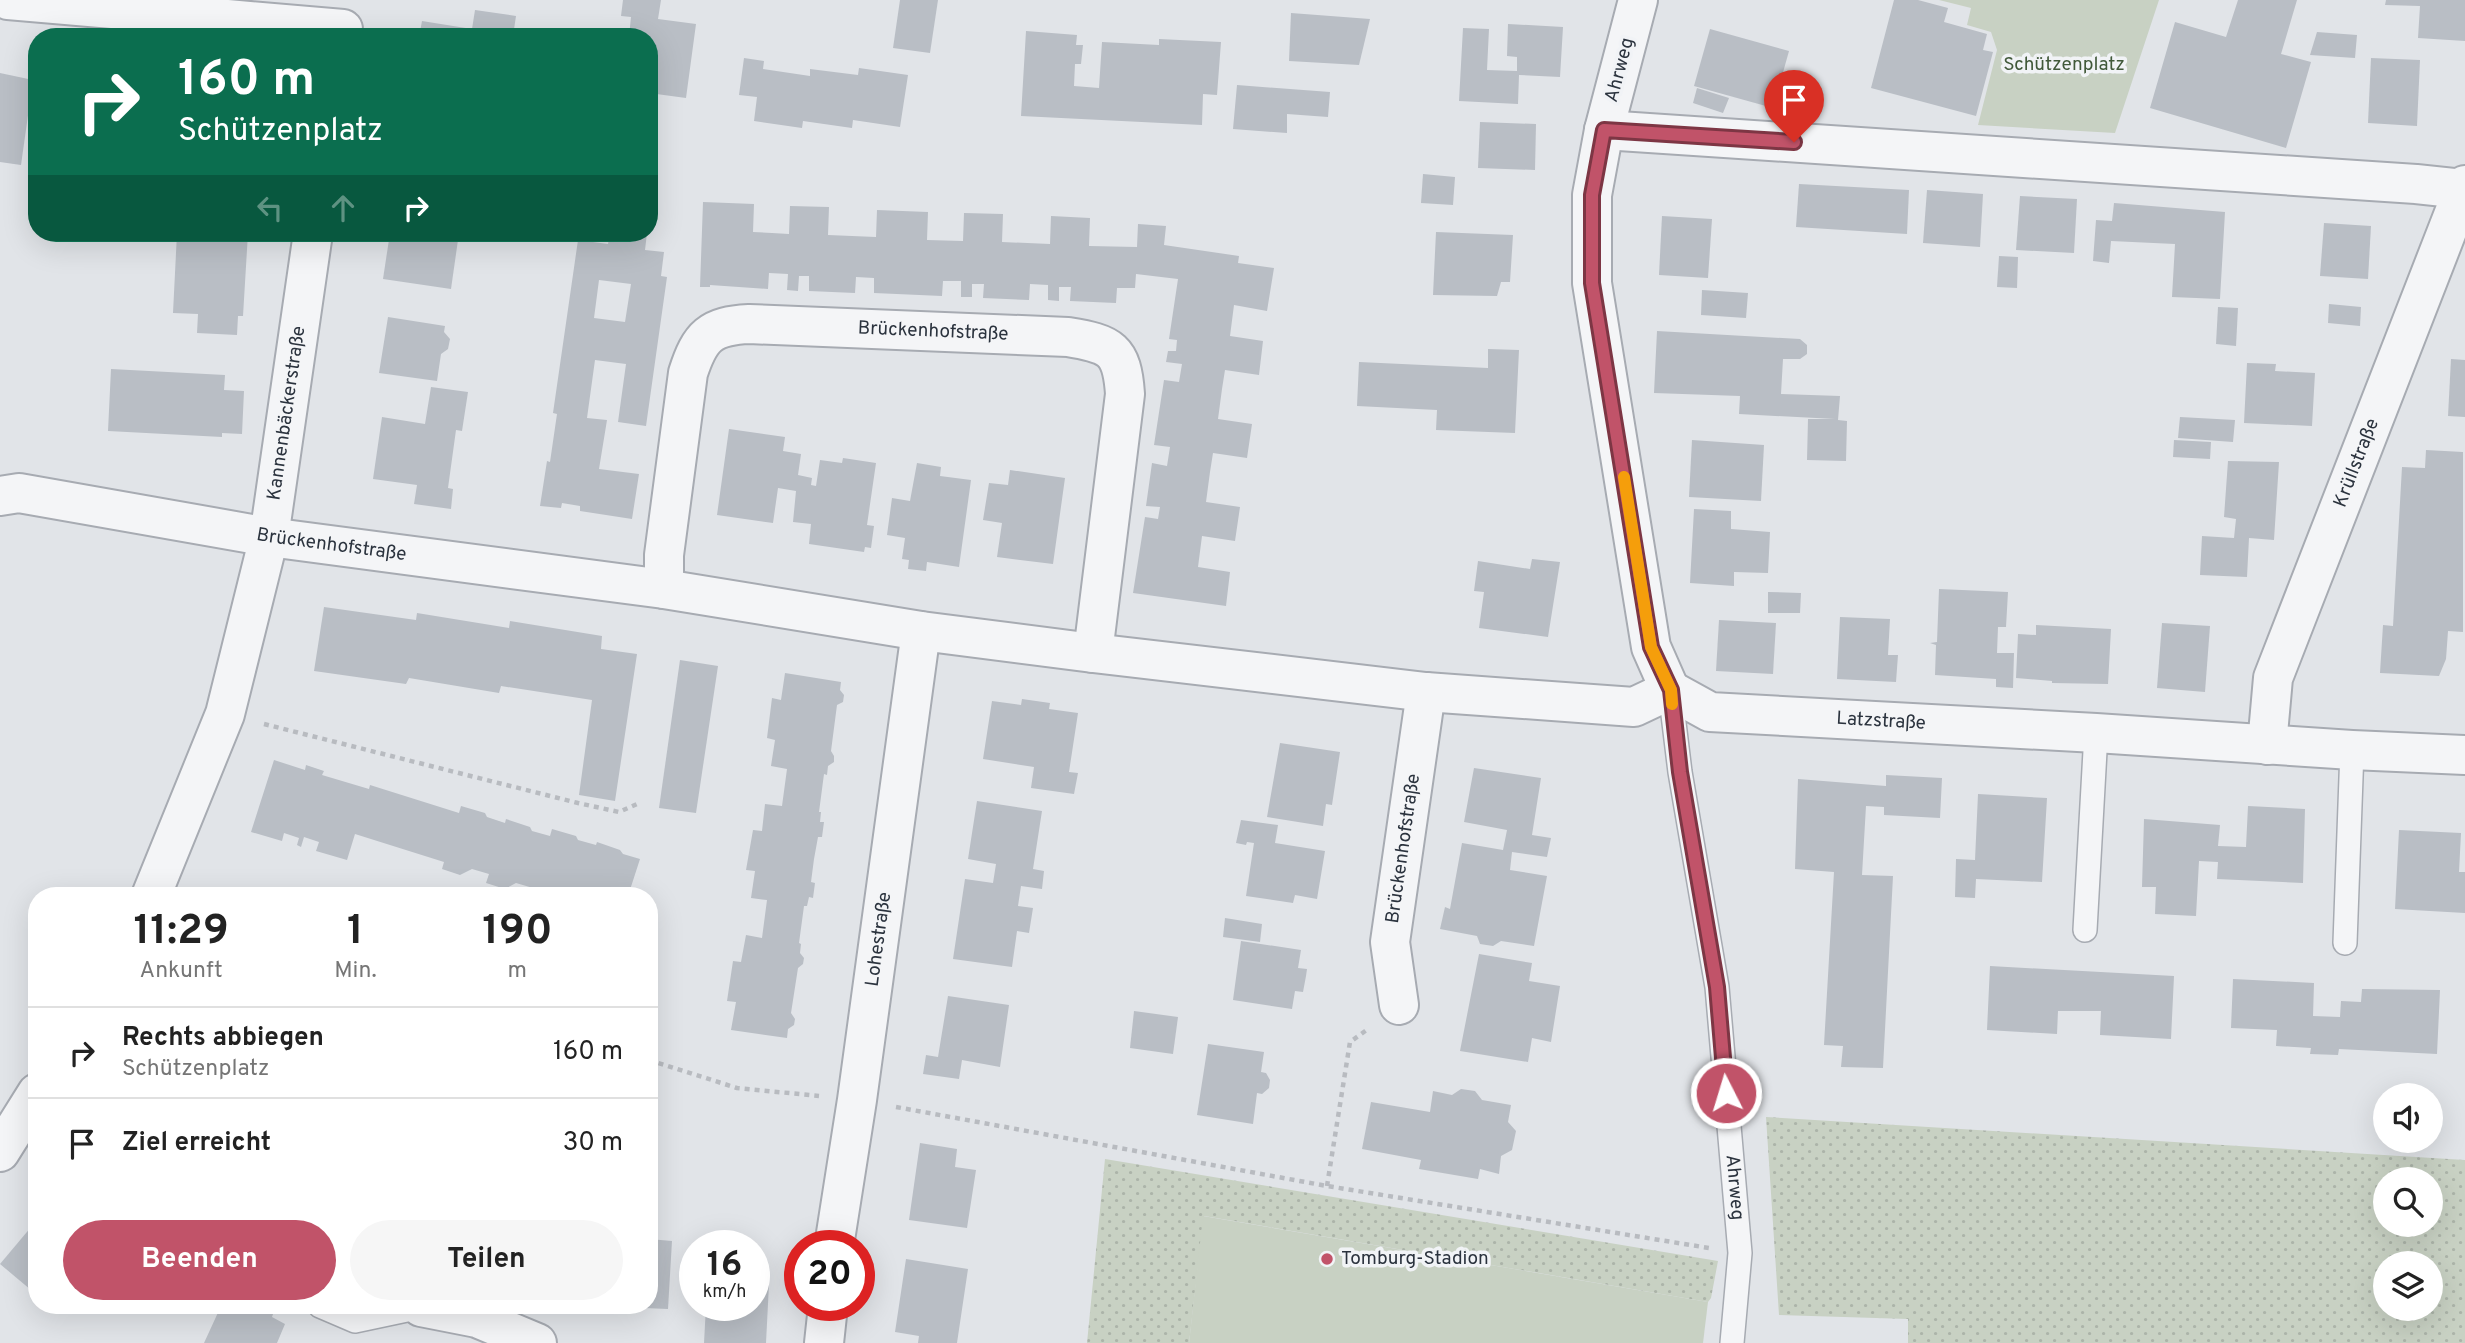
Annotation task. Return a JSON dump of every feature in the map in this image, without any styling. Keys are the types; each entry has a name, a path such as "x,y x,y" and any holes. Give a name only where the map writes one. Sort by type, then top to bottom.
{"street":[{"path":"8,0 344,22"},
{"name":"Ahrweg","path":"1638,0 1604,130 1592,195 1592,283 1651,647 1671,690"},
{"path":"1604,130 2464,187"},
{"name":"Krüllstraße","path":"2267,745 2273,678 2464,187"},
{"name":"Kannenbäckerstraße","path":"155,887 225,714 269,537 312,242"},
{"name":"Brückenhofstraße","path":"664,589 664,555 688,373 695,351 708,335 726,325 749,324 1068,337 1095,341 1114,352 1123,370 1125,394 1093,653"},
{"name":"Brückenhofstraße","path":"0,496 19,494 269,537 664,589 921,631 1426,692 1634,707 1671,690"},
{"name":"Lohestraße","path":"837,1230 857,1100 921,631"},
{"name":"Latzstraße","path":"1671,690 1710,712 2465,755"},
{"name":"Brückenhofstraße","path":"1399,1005 1390,942 1426,692"},
{"path":"0,1152 28,1107"},
{"path":"457,1314 478,1318 537,1343"},
{"path":"824,1343 826,1321"}],"lane":[{"name":"Ahrweg","path":"1671,690 1680,772 1717,987 1740,1253 1732,1343"},
{"path":"2085,930 2096,733"},
{"path":"2345,943 2352,750"},
{"path":"339,1314 355,1321 388,1314"}],"path":[{"path":"225,714 619,812 637,804"},
{"path":"1327,1186 1350,1042 1399,1005"},
{"path":"658,1063 737,1088 857,1100 1327,1186 1740,1253"}],"green space":[{"name":"Schützenplatz","path":"1939,0 2159,0 2115,133 1978,125 1997,50 1991,32 1967,25 1971,8"},
{"path":"1766,1117 2465,1160 2465,1343 1908,1343 1908,1319 1779,1315"},
{"path":"1105,1159 1718,1261 1711,1298 1708,1302 1204,1216 1189,1343 1087,1343"},
{"name":"Tomburg-Stadion","path":"1203,1216 1708,1302 1703,1343 1189,1343"}],"building":[{"path":"623,0 661,0 658,19 696,24 686,98 658,94 658,28 630,28 631,17 621,16"},
{"path":"900,0 938,0 930,53 893,48"},
{"path":"1894,0 1918,0 1948,8 1944,22 1987,34 1983,50 1993,52 1976,116 1871,88"},
{"path":"2238,0 2297,0 2281,54 2311,62 2286,148 2150,108 2175,22 2226,37"},
{"path":"2386,0 2465,0 2465,41 2418,38 2420,6 2385,5"},
{"path":"475,10 516,16 514,28 472,28"},
{"path":"1291,13 1370,19 1359,65 1289,61"},
{"path":"422,21 466,28 421,28"},
{"path":"1508,24 1563,27 1560,77 1519,75 1518,104 1459,101 1463,28 1489,29 1487,70 1517,71 1517,57 1507,56"},
{"path":"1710,29 1789,51 1773,108 1694,86"},
{"path":"1026,31 1077,35 1076,45 1083,45 1081,64 1075,64 1074,86 1099,88 1102,42 1159,45 1159,39 1221,42 1217,95 1203,94 1202,125 1021,116"},
{"path":"2317,32 2357,35 2355,58 2310,55"},
{"path":"744,58 764,61 763,69 810,76 810,69 858,75 859,68 908,75 900,127 853,120 852,128 803,121 802,128 754,121 757,97 739,95"},
{"path":"2371,58 2420,60 2417,126 2368,123"},
{"path":"0,73 28,79 28,115 21,165 0,162"},
{"path":"1237,85 1330,92 1328,117 1287,114 1287,133 1233,129"},
{"path":"1697,88 1729,98 1723,113 1693,103"},
{"path":"1480,122 1536,124 1535,170 1478,168"},
{"path":"1423,174 1455,177 1453,205 1421,203"},
{"path":"1799,184 1909,190 1907,234 1796,227"},
{"path":"1927,190 1983,194 1980,247 1923,243"},
{"path":"2020,196 2077,199 2074,253 2016,250"},
{"path":"703,202 754,204 753,232 789,234 790,206 829,207 828,235 876,237 877,210 928,212 927,240 963,241 964,213 1003,214 1002,242 1050,244 1051,216 1090,218 1089,246 1137,247 1138,224 1166,226 1164,245 1239,256 1238,263 1274,268 1267,311 1234,305 1230,336 1263,341 1259,375 1225,370 1222,389 1218,419 1252,424 1247,458 1213,453 1210,472 1206,502 1240,507 1235,541 1202,536 1198,567 1230,572 1226,606 1133,593 1145,517 1158,519 1160,507 1146,506 1152,463 1167,466 1170,447 1154,445 1164,380 1179,382 1182,364 1166,362 1168,351 1176,351 1177,340 1169,339 1178,279 1136,274 1135,288 1117,288 1116,303 1070,301 1071,287 1059,287 1059,301 1048,300 1048,285 1030,284 1029,300 983,298 984,284 972,284 972,297 961,297 961,281 943,281 942,296 874,293 874,278 856,277 855,293 809,291 809,276 799,276 798,291 787,290 788,274 769,273 768,289 710,285 700,287"},
{"path":"2114,203 2225,212 2220,299 2172,297 2175,244 2111,241 2109,263 2093,261 2096,220 2112,221"},
{"path":"1662,216 1712,219 1708,278 1659,275"},
{"path":"2324,223 2371,226 2368,279 2320,276"},
{"path":"1436,232 1513,235 1510,282 1501,282 1497,296 1433,295"},
{"path":"177,242 247,242 243,316 238,316 237,335 197,333 198,314 173,313"},
{"path":"389,242 458,242 451,289 383,279"},
{"path":"578,242 646,242 645,250 664,252 661,276 667,277 646,426 618,422 626,364 595,360 587,418 607,420 599,469 639,474 632,519 580,511 580,506 562,503 561,508 540,506 557,414 553,413","holes":["599,280 631,284 625,322 594,318"]},
{"path":"1999,256 2018,257 2017,288 1997,287"},
{"path":"1702,290 1748,293 1746,318 1701,315"},
{"path":"2329,304 2361,307 2360,326 2328,323"},
{"path":"2218,307 2238,308 2236,346 2216,344"},
{"path":"388,317 445,326 444,332 450,339 448,349 441,354 437,381 379,373"},
{"path":"1657,331 1800,339 1807,345 1807,354 1800,359 1783,359 1781,394 1840,396 1838,420 1847,421 1846,461 1807,460 1808,419 1835,419 1739,414 1740,396 1654,393"},
{"path":"1488,349 1519,350 1515,433 1436,430 1437,410 1357,406 1359,362 1488,368"},
{"path":"2451,359 2465,360 2465,417 2448,416"},
{"path":"2247,363 2276,364 2275,371 2315,373 2312,426 2244,423"},
{"path":"111,369 225,375 224,390 244,391 242,434 222,433 222,437 108,431"},
{"path":"431,387 468,392 462,431 456,430 448,488 453,489 451,509 414,504 417,485 373,479 382,417 425,424"},
{"path":"2180,417 2235,420 2233,442 2178,438"},
{"path":"729,429 785,437 783,451 801,454 798,475 812,478 811,485 816,486 820,460 842,463 843,458 876,463 867,525 874,526 871,548 865,547 864,552 809,544 811,524 793,522 796,491 778,488 773,523 717,515"},
{"path":"1692,440 1764,445 1761,501 1689,497"},
{"path":"2174,440 2211,442 2210,459 2173,457"},
{"path":"2426,450 2463,452 2463,632 2448,631 2446,659 2439,676 2380,673 2383,625 2393,626 2402,467 2425,468"},
{"path":"2228,461 2279,462 2274,540 2249,538 2247,577 2200,575 2202,536 2234,538 2236,519 2224,517"},
{"path":"917,463 941,467 940,476 971,480 959,567 927,562 926,571 908,569 909,560 902,559 905,538 887,535 892,498 910,501"},
{"path":"1010,470 1065,478 1053,564 997,557 1002,523 983,520 989,483 1008,485"},
{"path":"1694,509 1731,511 1731,529 1770,532 1768,573 1734,572 1734,586 1690,583"},
{"path":"1532,559 1560,562 1548,637 1479,628 1484,592 1474,591 1478,561 1530,569"},
{"path":"1939,589 2008,592 2006,627 1998,627 1997,653 2014,653 2013,688 1996,687 1996,679 1935,675 1936,645 1930,643 1937,642"},
{"path":"1768,592 1801,593 1800,613 1768,613"},
{"path":"324,607 416,620 417,613 509,628 510,621 602,636 601,649 637,654 615,801 579,795 592,700 501,686 499,693 409,678 406,684 314,671"},
{"path":"1840,617 1890,619 1888,655 1898,655 1896,682 1837,679"},
{"path":"1719,620 1776,623 1773,674 1716,671"},
{"path":"2162,623 2210,626 2205,692 2157,688"},
{"path":"2036,625 2111,629 2108,684 2052,683 2016,678 2018,634 2036,635"},
{"path":"680,660 718,666 696,813 659,808"},
{"path":"785,673 841,682 840,690 844,695 843,702 837,705 831,751 834,762 828,766 827,775 824,774 819,812 820,822 824,822 822,837 818,837 814,859 811,882 815,883 813,898 809,897 807,906 804,906 799,943 800,953 804,958 803,964 798,968 791,1013 795,1019 794,1025 788,1029 787,1038 731,1030 736,1002 727,1001 733,961 741,962 746,935 762,938 767,900 751,898 755,871 746,870 753,830 762,831 765,804 782,806 787,769 771,766 775,740 767,738 772,698 781,700"},
{"path":"1022,699 1050,703 1049,709 1078,713 1069,772 1078,773 1074,794 1031,788 1034,767 983,759 992,701 1021,705"},
{"path":"1280,743 1340,752 1332,805 1326,804 1323,826 1267,817"},
{"path":"274,760 305,770 306,765 324,771 322,775 369,789 370,785 459,813 461,806 485,813 487,817 505,823 506,819 530,827 532,831 550,836 552,829 576,836 578,840 596,845 597,842 640,859 631,887 530,887 516,883 509,887 499,887 486,883 489,874 472,869 460,875 442,869 444,862 355,834 347,860 316,851 319,842 304,837 301,847 297,845 299,838 284,833 282,841 251,832"},
{"path":"1474,768 1541,778 1532,835 1551,838 1547,857 1512,852 1510,870 1547,876 1534,946 1501,941 1493,946 1480,944 1477,936 1440,929 1445,907 1450,909 1462,843 1503,850 1507,830 1464,822"},
{"path":"1886,775 1942,778 1940,818 1884,815 1884,807 1866,806 1862,875 1893,876 1883,1068 1841,1067 1843,1046 1824,1045 1834,872 1795,869 1798,779 1886,786"},
{"path":"1978,794 2047,798 2042,882 1976,879 1975,898 1955,897 1956,859 1975,860"},
{"path":"977,801 1042,811 1033,869 1044,871 1042,889 1021,886 1018,906 1033,908 1029,933 1017,931 1012,967 953,959 965,879 993,883 996,864 968,859"},
{"path":"2248,806 2305,809 2303,883 2217,879 2218,862 2199,861 2196,916 2155,914 2156,887 2142,887 2144,819 2220,825 2218,846 2246,847"},
{"path":"1241,820 1278,825 1275,843 1325,851 1317,899 1295,895 1293,903 1246,896 1254,843 1236,843"},
{"path":"2399,830 2461,833 2459,872 2465,872 2465,913 2395,909"},
{"path":"1225,918 1262,924 1260,942 1223,937"},
{"path":"1241,941 1301,950 1298,968 1307,969 1306,976 1303,992 1295,991 1292,1009 1233,1000"},
{"path":"1479,954 1532,963 1529,981 1560,986 1551,1042 1532,1038 1528,1062 1460,1051"},
{"path":"1990,966 2174,976 2171,1039 2100,1035 2101,1011 2058,1011 2057,1034 1987,1030"},
{"path":"2233,979 2314,983 2313,1016 2340,1017 2341,1001 2361,1002 2362,989 2440,990 2437,1054 2339,1049 2338,1055 2310,1054 2311,1048 2276,1046 2277,1030 2231,1028"},
{"path":"948,996 1009,1005 1000,1067 962,1060 959,1079 923,1074 926,1055 938,1057"},
{"path":"1134,1011 1178,1017 1173,1054 1130,1048"},
{"path":"1208,1044 1264,1052 1261,1072 1266,1073 1270,1080 1269,1088 1262,1094 1257,1093 1253,1124 1197,1115"},
{"path":"1461,1089 1475,1091 1482,1100 1511,1105 1508,1122 1516,1131 1512,1150 1501,1156 1499,1174 1480,1169 1478,1179 1419,1169 1421,1160 1362,1149 1371,1102 1430,1112 1433,1091 1452,1095"},
{"path":"920,1143 957,1149 955,1167 976,1170 967,1228 909,1220"},
{"path":"28,1231 28,1287 0,1264"},
{"path":"658,1240 672,1241 668,1309 658,1309"},
{"path":"906,1259 968,1269 957,1343 918,1343 919,1336 895,1332"},
{"path":"217,1314 273,1314 272,1317 285,1324 277,1343 204,1343"},
{"path":"705,1321 767,1321 766,1343 704,1343"}],"slow traffic":[{"path":"1624,477 1651,647 1671,690 1672,704"}],"place":[{"name":"Tomburg-Stadion","path":"1327,1259"}],"route":[{"path":"1726,1093 1717,987 1680,772 1671,690 1651,647 1592,283 1592,195 1604,130 1794,142"}]}
